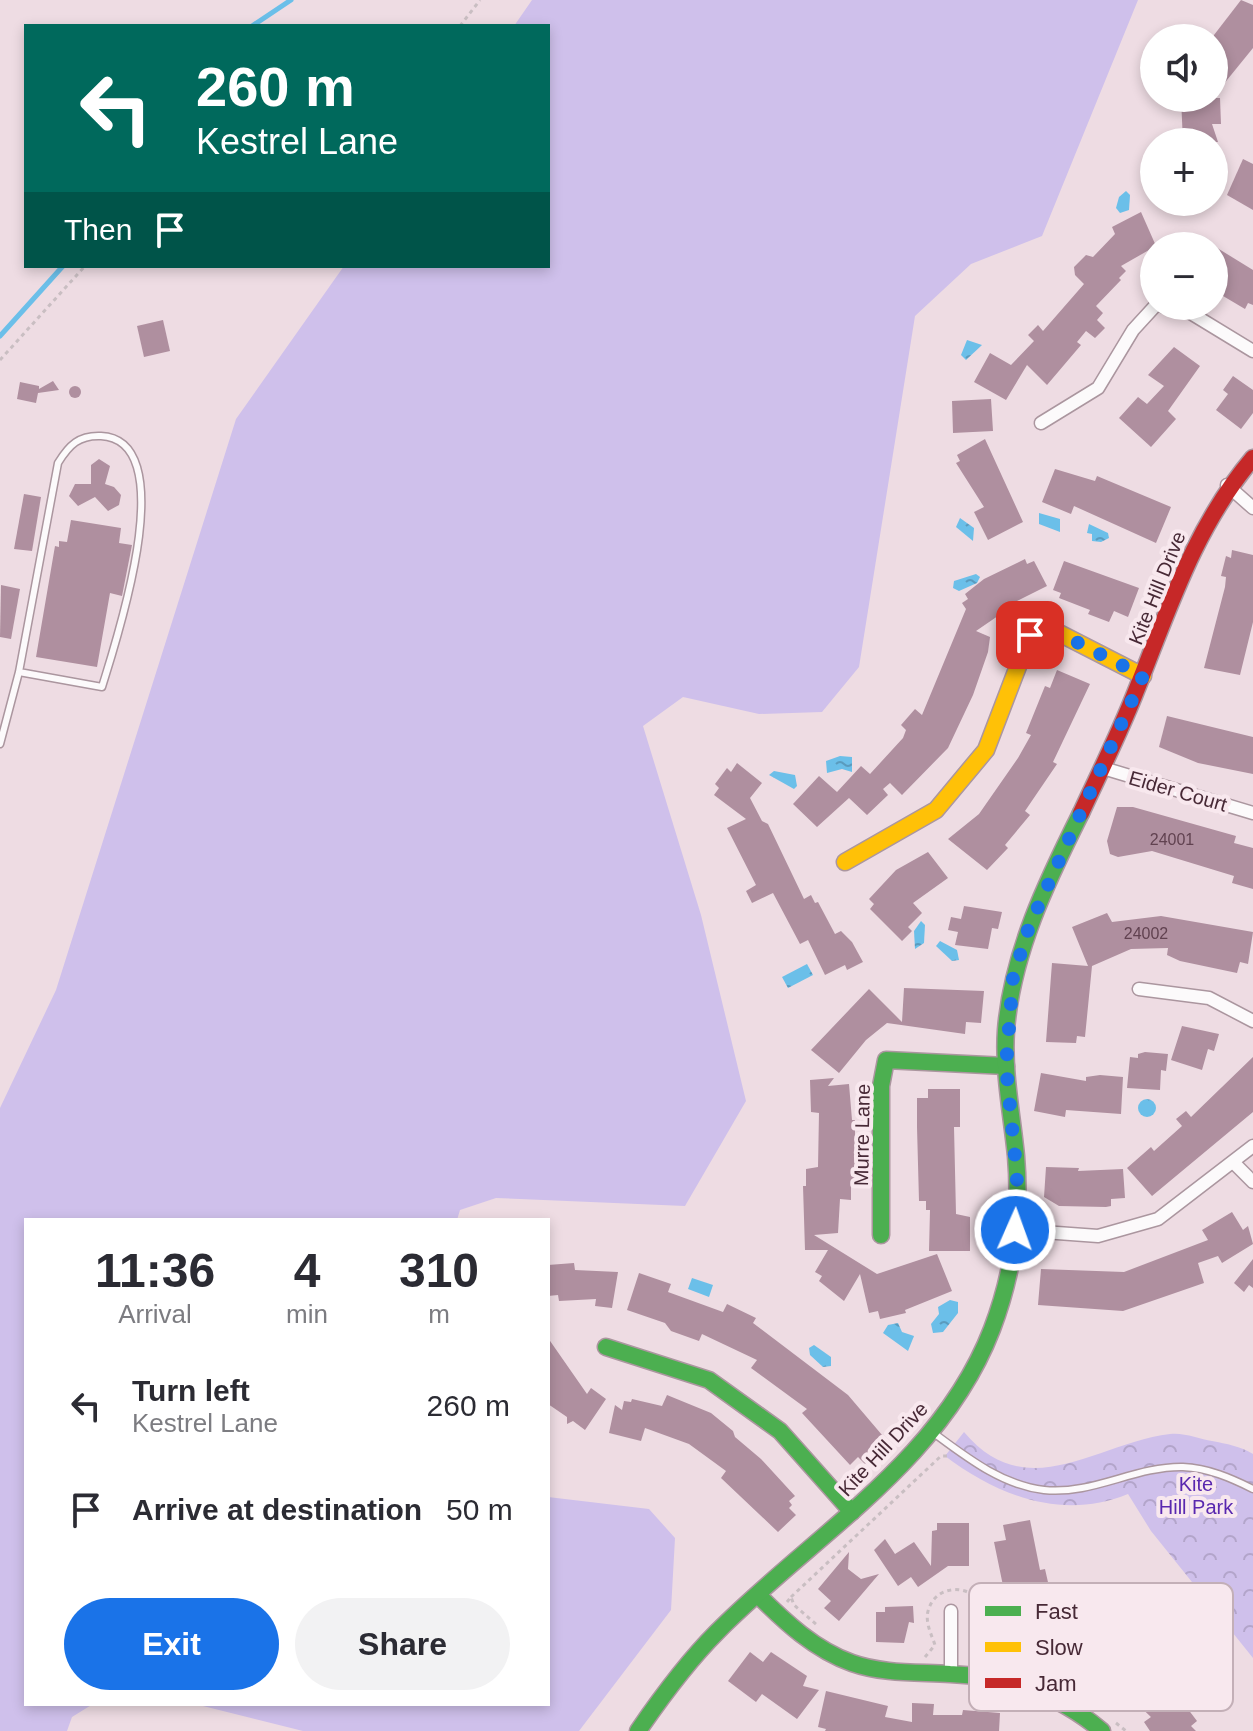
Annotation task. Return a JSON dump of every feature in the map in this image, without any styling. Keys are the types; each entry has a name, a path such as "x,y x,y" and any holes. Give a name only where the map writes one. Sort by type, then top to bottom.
{"street":[{"path":"1041,423 1098,388 1142,320"},
{"path":"1202,320 1253,351"},
{"name":"Kite Hill Drive","path":"638,1731 672,1677 852,1512 931,1431 982,1350 1001,1302 1015,1230 1017,1177 1006,1066 1013,978 1029,927 1143,676 1202,528 1227,485 1253,458"},
{"path":"1227,485 1253,508"},
{"path":"845,862 936,810 986,750 1030,635 1055,631 1143,676"},
{"name":"Eider Court","path":"1103,768 1253,813"},
{"path":"1139,989 1209,998 1253,1021"},
{"name":"Murre Lane","path":"881,1235 881,1086 886,1060 1006,1066"},
{"path":"1015,1230 1098,1236 1158,1219 1253,1146"},
{"path":"1234,1163 1253,1182"},
{"path":"606,1347 709,1380 780,1431 852,1512"},
{"path":"758,1595 822,1649 861,1666 903,1674 969,1675"},
{"path":"951,1611 951,1674"},
{"path":"1076,1711 1102,1731"}],"lane":[{"path":"0,744 19,672 58,463 69,447 84,437 105,436 124,445 136,459 141,483 139,537 127,606 102,687 19,672"},
{"path":"931,1431 973,1463 1012,1482 1042,1490 1074,1491 1181,1467 1204,1470 1253,1489"}],"path":[{"path":"462,24 480,0"},
{"path":"0,360 83,268"},
{"path":"791,1597 954,1448"}],"green space":[{"path":"532,0 1138,0 1042,236 971,264 915,316 859,667 822,712 759,714 683,697 643,726 701,915 746,1101 685,1206 496,1198 460,1210 458,1218 24,1218 24,1706 90,1706 72,1717 67,1731 0,1731 0,1108 56,990 236,419 343,268 550,268 550,24 515,24"},
{"name":"Kite Hill Park","path":"964,1432 988,1454 1012,1465 1037,1468 1175,1434 1233,1446 1253,1454 1253,1658 1233,1633 1233,1583 1193,1583 1151,1531 1128,1494 1104,1502 1079,1505 1032,1500 987,1483 945,1456"},
{"path":"550,1497 649,1509 675,1538 671,1610 579,1731 303,1731 203,1706 550,1706"}],"water":[{"path":"1126,191 1130,195 1129,210 1120,213 1116,208 1119,197"},
{"path":"967,340 982,345 966,360 961,355"},
{"path":"1039,513 1060,519 1060,532 1039,524"},
{"path":"960,518 974,528 973,541 956,527"},
{"path":"1089,524 1108,533 1109,538 1101,542 1092,541 1092,534 1087,533"},
{"path":"976,574 980,577 977,583 959,591 953,588 954,581"},
{"path":"840,756 852,757 852,772 842,769 827,773 826,761"},
{"path":"774,771 795,775 797,786 794,789 769,775"},
{"path":"921,921 925,925 924,943 915,949 914,931"},
{"path":"940,941 957,950 959,960 952,961 936,946"},
{"path":"807,964 813,975 788,988 782,977"},
{"path":"1147,1099 1156,1108 1147,1117 1138,1108"},
{"path":"692,1278 713,1285 709,1297 688,1289"},
{"path":"950,1300 958,1302 958,1313 943,1332 933,1333 931,1324 939,1314 938,1307"},
{"path":"898,1323 902,1332 914,1336 908,1351 883,1333 888,1325"},
{"path":"814,1345 831,1357 831,1366 823,1367 810,1355 809,1348"}],"building":[{"path":"1241,0 1253,5 1253,48 1228,79 1228,24 1222,24"},
{"path":"1182,112 1221,112 1221,124 1212,124 1213,128 1182,128"},
{"path":"1243,159 1253,164 1253,210 1228,193"},
{"path":"1140,213 1150,232 1140,232 1140,255 1121,266 1126,271 1119,278 1121,280 1096,306 1103,313 1097,320 1105,328 1095,338 1086,331 1077,342 1081,345 1047,385 1027,365 1006,400 974,382 990,353 1011,365 1034,341 1028,335 1038,325 1043,331 1084,284 1075,275 1074,267 1086,255 1093,257 1115,234 1112,227"},
{"path":"1228,255 1253,270 1253,305 1248,303 1245,309 1228,299"},
{"path":"163,320 170,351 144,357 137,326"},
{"path":"1174,347 1200,366 1168,411 1176,419 1151,447 1119,418 1138,397 1147,404 1164,386 1148,375"},
{"path":"1233,376 1253,390 1253,413 1241,429 1216,410 1228,394 1223,390"},
{"path":"53,381 59,390 38,393 36,403 17,399 20,382 39,386 39,389"},
{"path":"70,387 80,387 80,397 70,397"},
{"path":"991,399 993,431 953,433 952,401"},
{"path":"985,439 1023,522 988,540 974,512 984,507 956,463 960,461 957,455"},
{"path":"99,459 110,466 105,484 114,487 121,495 119,505 108,511 95,497 78,506 69,496 75,484 91,484 91,465"},
{"path":"1055,469 1095,481 1097,476 1171,507 1156,543 1074,506 1071,514 1042,502"},
{"path":"24,494 41,497 32,551 14,549"},
{"path":"71,520 121,528 119,543 132,545 122,596 110,593 97,667 36,657 55,546 59,547 59,541 67,542"},
{"path":"1232,550 1253,555 1253,622 1240,675 1204,668 1225,587 1226,577 1221,576 1226,556 1231,558"},
{"path":"1025,559 1027,564 1034,561 1047,586 1009,605 1011,607 976,631 990,637 988,652 973,695 948,748 902,795 890,783 883,789 888,795 867,815 849,798 817,827 793,804 819,776 837,792 861,766 870,774 903,738 906,730 901,725 915,709 922,715 966,609 962,603 968,599 965,594 984,579"},
{"path":"1064,561 1139,588 1128,617 1114,611 1109,622 1088,614 1090,610 1059,598 1061,593 1053,590"},
{"path":"1,585 20,589 11,639 0,637"},
{"path":"1057,670 1090,684 1053,762 1057,764 1025,811 1030,815 1005,845 1008,848 987,870 948,839 979,814 1018,758 1031,735 1026,733 1045,686 1050,688"},
{"path":"1167,716 1253,737 1253,774 1198,763 1159,747"},
{"path":"737,763 762,783 750,798 762,821 768,824 804,899 811,895 815,903 818,902 835,934 841,931 852,942 863,962 847,970 845,965 825,975 808,940 800,944 773,893 752,903 746,891 756,885 727,828 746,819 714,795 719,788 715,784 727,768 731,772"},
{"path":"1117,807 1133,807 1236,836 1234,843 1253,848 1253,889 1232,883 1234,876 1152,851 1118,857 1110,854 1107,841"},
{"path":"928,852 948,878 913,903 922,913 908,927 912,931 902,941 870,909 874,904 869,899 896,870"},
{"path":"964,906 1002,912 998,929 992,928 988,949 955,945 958,932 948,930 951,917 961,919"},
{"path":"1107,913 1112,922 1161,916 1253,932 1248,964 1240,962 1237,973 1180,961 1167,955 1168,948 1131,949 1092,966 1085,1037 1077,1036 1076,1043 1046,1042 1052,963 1088,966 1072,927"},
{"path":"904,988 984,991 981,1023 966,1022 965,1034 887,1023 866,1040 839,1073 811,1050 869,989 902,1022"},
{"path":"1182,1026 1219,1034 1214,1051 1208,1049 1202,1070 1171,1060"},
{"path":"1138,1054 1168,1054 1166,1071 1161,1070 1160,1090 1127,1088 1130,1057 1138,1058"},
{"path":"1253,1057 1253,1112 1152,1196 1127,1168 1151,1147 1154,1151 1182,1126 1176,1119 1186,1111 1191,1117"},
{"path":"1041,1073 1086,1081 1086,1077 1100,1075 1123,1077 1121,1114 1066,1110 1065,1117 1034,1111"},
{"path":"834,1078 828,1086 849,1084 852,1120 855,1120 855,1185 851,1185 851,1200 840,1199 838,1233 814,1235 877,1274 937,1254 952,1291 905,1310 906,1313 880,1319 878,1311 869,1313 860,1274 844,1301 819,1281 822,1276 815,1272 828,1250 805,1250 803,1186 806,1186 806,1169 818,1167 819,1113 811,1112 810,1080"},
{"path":"928,1089 960,1089 960,1127 954,1127 956,1214 970,1217 970,1251 929,1251 930,1210 926,1210 926,1201 919,1201 917,1127 917,1098 928,1098"},
{"path":"1046,1167 1079,1168 1078,1171 1123,1169 1125,1198 1111,1199 1111,1206 1106,1207 1059,1206 1044,1197"},
{"path":"1232,1212 1243,1230 1248,1226 1253,1244 1222,1263 1218,1256 1198,1263 1204,1283 1123,1311 1038,1305 1041,1269 1124,1272 1208,1240 1202,1230"},
{"path":"1253,1259 1253,1288 1249,1285 1244,1292 1234,1283"},
{"path":"574,1263 575,1270 618,1272 612,1308 595,1306 596,1299 559,1301 558,1295 550,1296 550,1265"},
{"path":"639,1273 671,1284 668,1292 723,1312 727,1304 756,1318 753,1323 848,1395 888,1442 865,1464 858,1457 850,1465 802,1413 807,1409 751,1368 757,1360 702,1334 699,1341 671,1331 665,1323 627,1310"},
{"path":"550,1341 587,1394 591,1388 606,1399 585,1430 573,1421 567,1424 567,1417 550,1405"},
{"path":"667,1395 711,1413 733,1431 735,1437 761,1459 795,1496 789,1501 792,1505 789,1508 796,1515 778,1532 721,1478 726,1471 689,1444 645,1428 641,1441 609,1433 615,1405 622,1410 624,1401 631,1402 632,1399 662,1406"},
{"path":"1030,1520 1040,1570 1045,1569 1048,1583 1002,1583 994,1542 1006,1540 1003,1525"},
{"path":"937,1523 969,1523 969,1566 948,1566 918,1587 911,1577 898,1586 874,1550 885,1539 895,1554 914,1542 931,1566 932,1531 937,1530"},
{"path":"849,1552 848,1569 861,1579 879,1574 839,1621 824,1608 831,1601 818,1589"},
{"path":"913,1606 914,1623 909,1622 904,1643 876,1642 876,1612 885,1612 885,1607"},
{"path":"750,1652 763,1662 771,1652 807,1676 803,1686 819,1690 797,1719 762,1694 756,1702 728,1681"},
{"path":"826,1691 888,1706 885,1717 912,1722 912,1703 934,1704 933,1715 962,1715 963,1710 1000,1713 999,1731 825,1731 818,1727"},
{"path":"1145,1711 1189,1711 1197,1721 1191,1726 1196,1731 1150,1731 1144,1722 1151,1717"}],"waterway":[{"path":"255,24 291,0"},
{"path":"0,336 61,268"}],"traffic: fast":[{"path":"638,1731 675,1680 717,1632 908,1458 941,1419 969,1376 992,1329 1010,1266 1016,1222 1016,1156 1006,1062 1010,1001 1015,973 1033,918 1081,813"},
{"path":"881,1235 881,1086 886,1060 1006,1066"},
{"path":"606,1347 709,1380 780,1431 852,1512"},
{"path":"758,1595 813,1643 852,1663 888,1671 969,1676"},
{"path":"1074,1711 1102,1731"}],"traffic: slow":[{"path":"845,862 936,810 986,750 1030,635 1055,631 1143,676"}],"traffic: jam":[{"path":"1081,813 1122,726 1198,542 1232,485 1253,458"}],"route":[{"path":"1015,1230 1017,1177 1006,1066 1006,1029 1013,978 1029,927 1143,676 1055,631 1046,630 1030,635"}]}
